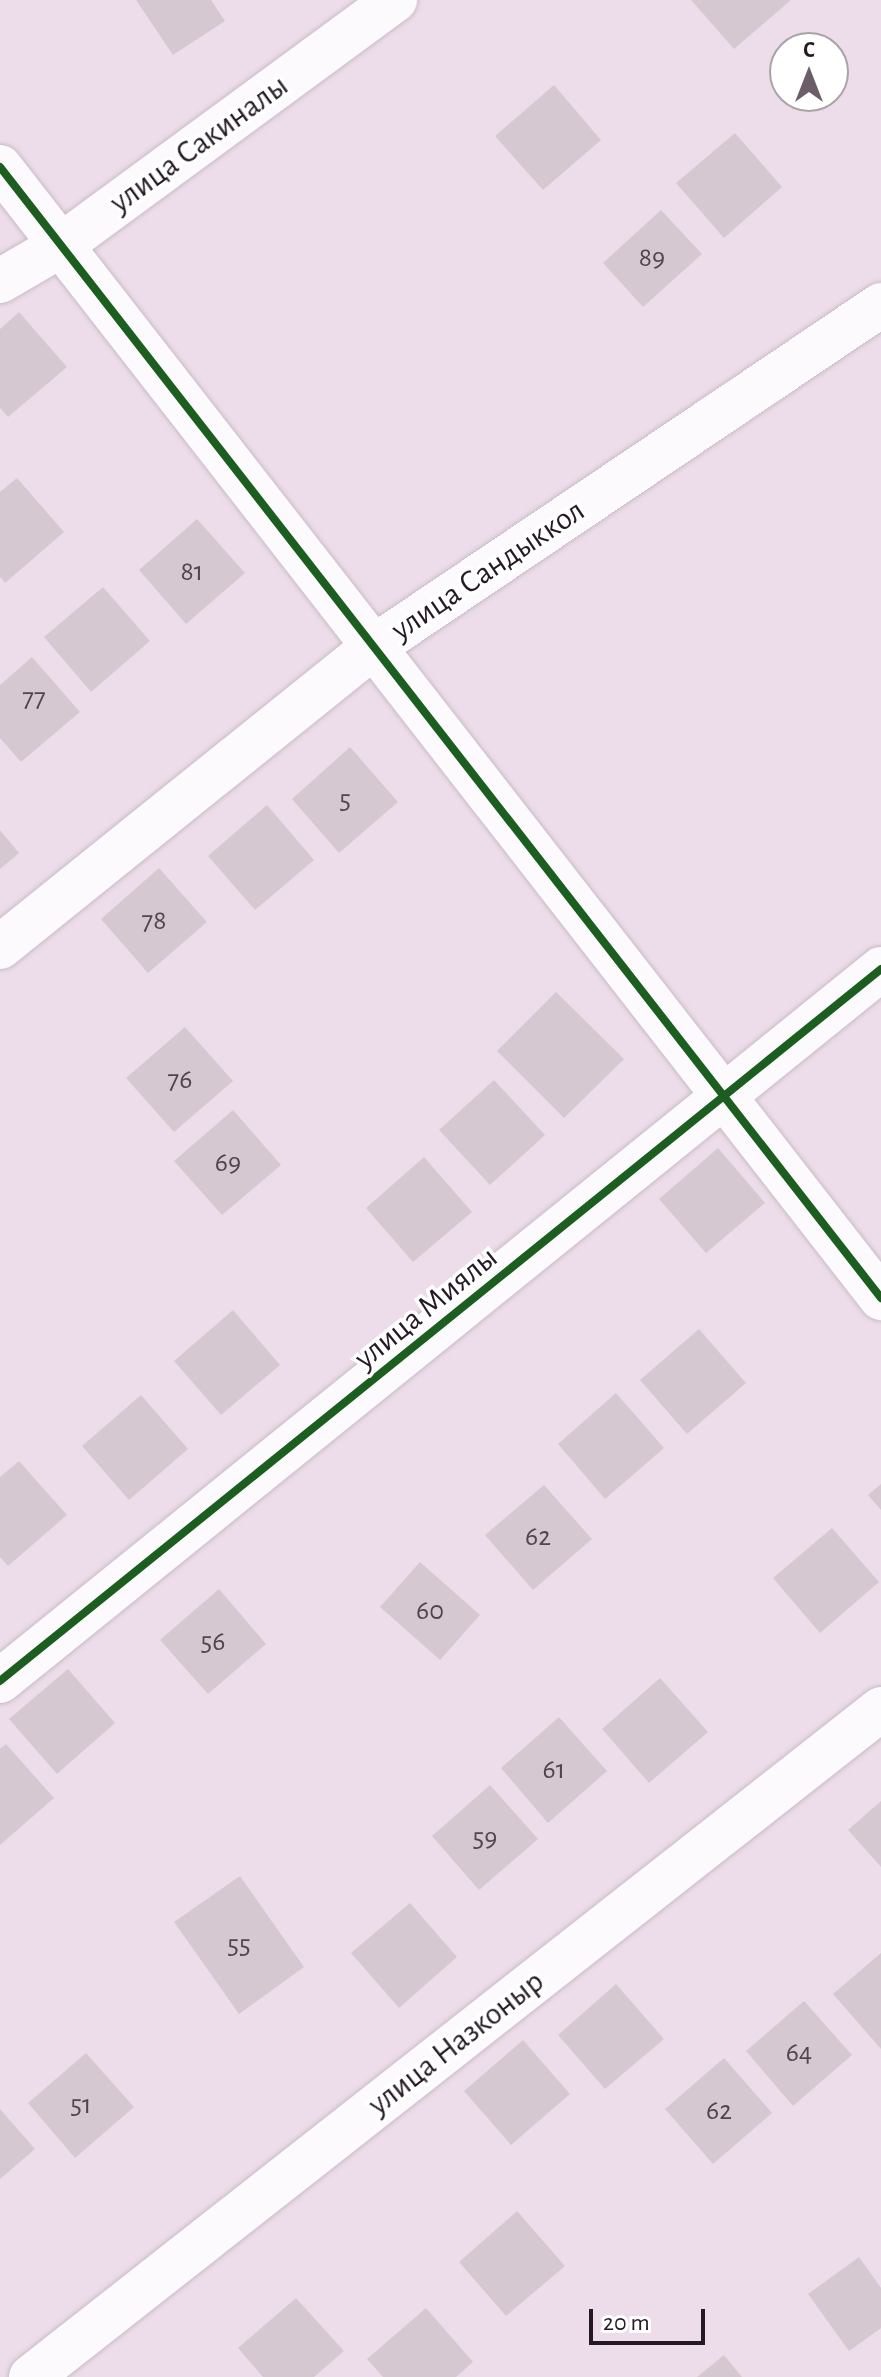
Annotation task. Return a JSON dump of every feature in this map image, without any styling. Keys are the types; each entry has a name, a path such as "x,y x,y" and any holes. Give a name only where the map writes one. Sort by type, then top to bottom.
{"street":[{"name":"улица Сакиналы","path":"0,281 60,246 395,0"},
{"path":"0,167 881,1298"},
{"name":"улица Сандыккол","path":"0,947 372,648 881,305"},
{"name":"улица Миялы","path":"0,1681 881,969"},
{"name":"улица Назконыр","path":"31,2377 881,1709"}],"building":[{"path":"136,0 211,0 225,21 173,55"},
{"path":"691,0 791,0 734,49"},
{"path":"554,85 601,140 543,190 495,136"},
{"path":"735,133 782,187 724,238 676,183"},
{"path":"661,210 702,254 643,307 603,263"},
{"path":"19,312 67,367 8,417 0,408 0,329"},
{"path":"17,478 64,532 5,583 0,577 0,492"},
{"path":"197,519 245,573 186,624 139,570"},
{"path":"103,587 150,641 91,692 44,637"},
{"path":"32,657 80,712 21,762 0,738 0,685"},
{"path":"350,747 398,802 339,853 292,799"},
{"path":"267,805 314,860 255,910 208,856"},
{"path":"0,830 19,853 0,869"},
{"path":"159,868 207,922 148,973 101,919"},
{"path":"556,992 624,1059 564,1118 497,1051"},
{"path":"185,1027 233,1081 174,1132 126,1078"},
{"path":"494,1080 545,1135 490,1185 439,1130"},
{"path":"233,1110 281,1165 222,1215 174,1161"},
{"path":"718,1148 765,1203 706,1253 659,1199"},
{"path":"424,1157 472,1212 413,1262 366,1208"},
{"path":"233,1310 280,1365 221,1415 174,1361"},
{"path":"699,1329 746,1383 687,1434 640,1380"},
{"path":"616,1393 664,1448 605,1499 558,1444"},
{"path":"141,1395 188,1449 129,1500 82,1446"},
{"path":"19,1461 67,1515 8,1566 0,1557 0,1477"},
{"path":"881,1484 881,1510 868,1495"},
{"path":"544,1485 592,1539 533,1590 485,1535"},
{"path":"832,1528 879,1582 820,1633 773,1578"},
{"path":"420,1562 480,1615 440,1660 380,1607"},
{"path":"219,1589 266,1644 208,1694 160,1640"},
{"path":"68,1669 115,1723 57,1774 9,1719"},
{"path":"660,1678 708,1732 649,1783 602,1729"},
{"path":"559,1717 607,1771 548,1823 501,1768"},
{"path":"6,1744 54,1798 0,1845 0,1749"},
{"path":"490,1785 538,1839 479,1890 432,1836"},
{"path":"881,1801 881,1867 848,1830"},
{"path":"240,1876 304,1967 239,2014 174,1922"},
{"path":"410,1903 457,1957 399,2008 351,1953"},
{"path":"881,1953 881,2049 833,1994"},
{"path":"616,1984 664,2039 605,2089 558,2035"},
{"path":"804,2001 852,2055 793,2106 746,2051"},
{"path":"523,2040 570,2094 511,2145 464,2091"},
{"path":"86,2053 134,2107 75,2158 28,2103"},
{"path":"724,2058 772,2113 713,2164 665,2109"},
{"path":"0,2109 35,2149 0,2179"},
{"path":"517,2211 565,2266 506,2316 459,2262"},
{"path":"859,2257 881,2288 881,2328 849,2351 808,2294"},
{"path":"296,2298 344,2351 314,2377 263,2377 238,2348"},
{"path":"426,2308 473,2362 456,2377 383,2377 367,2359"},
{"path":"724,2355 742,2377 697,2377"}],"cycle path":[{"path":"0,167 881,1298"},
{"path":"0,1681 881,969"}]}
